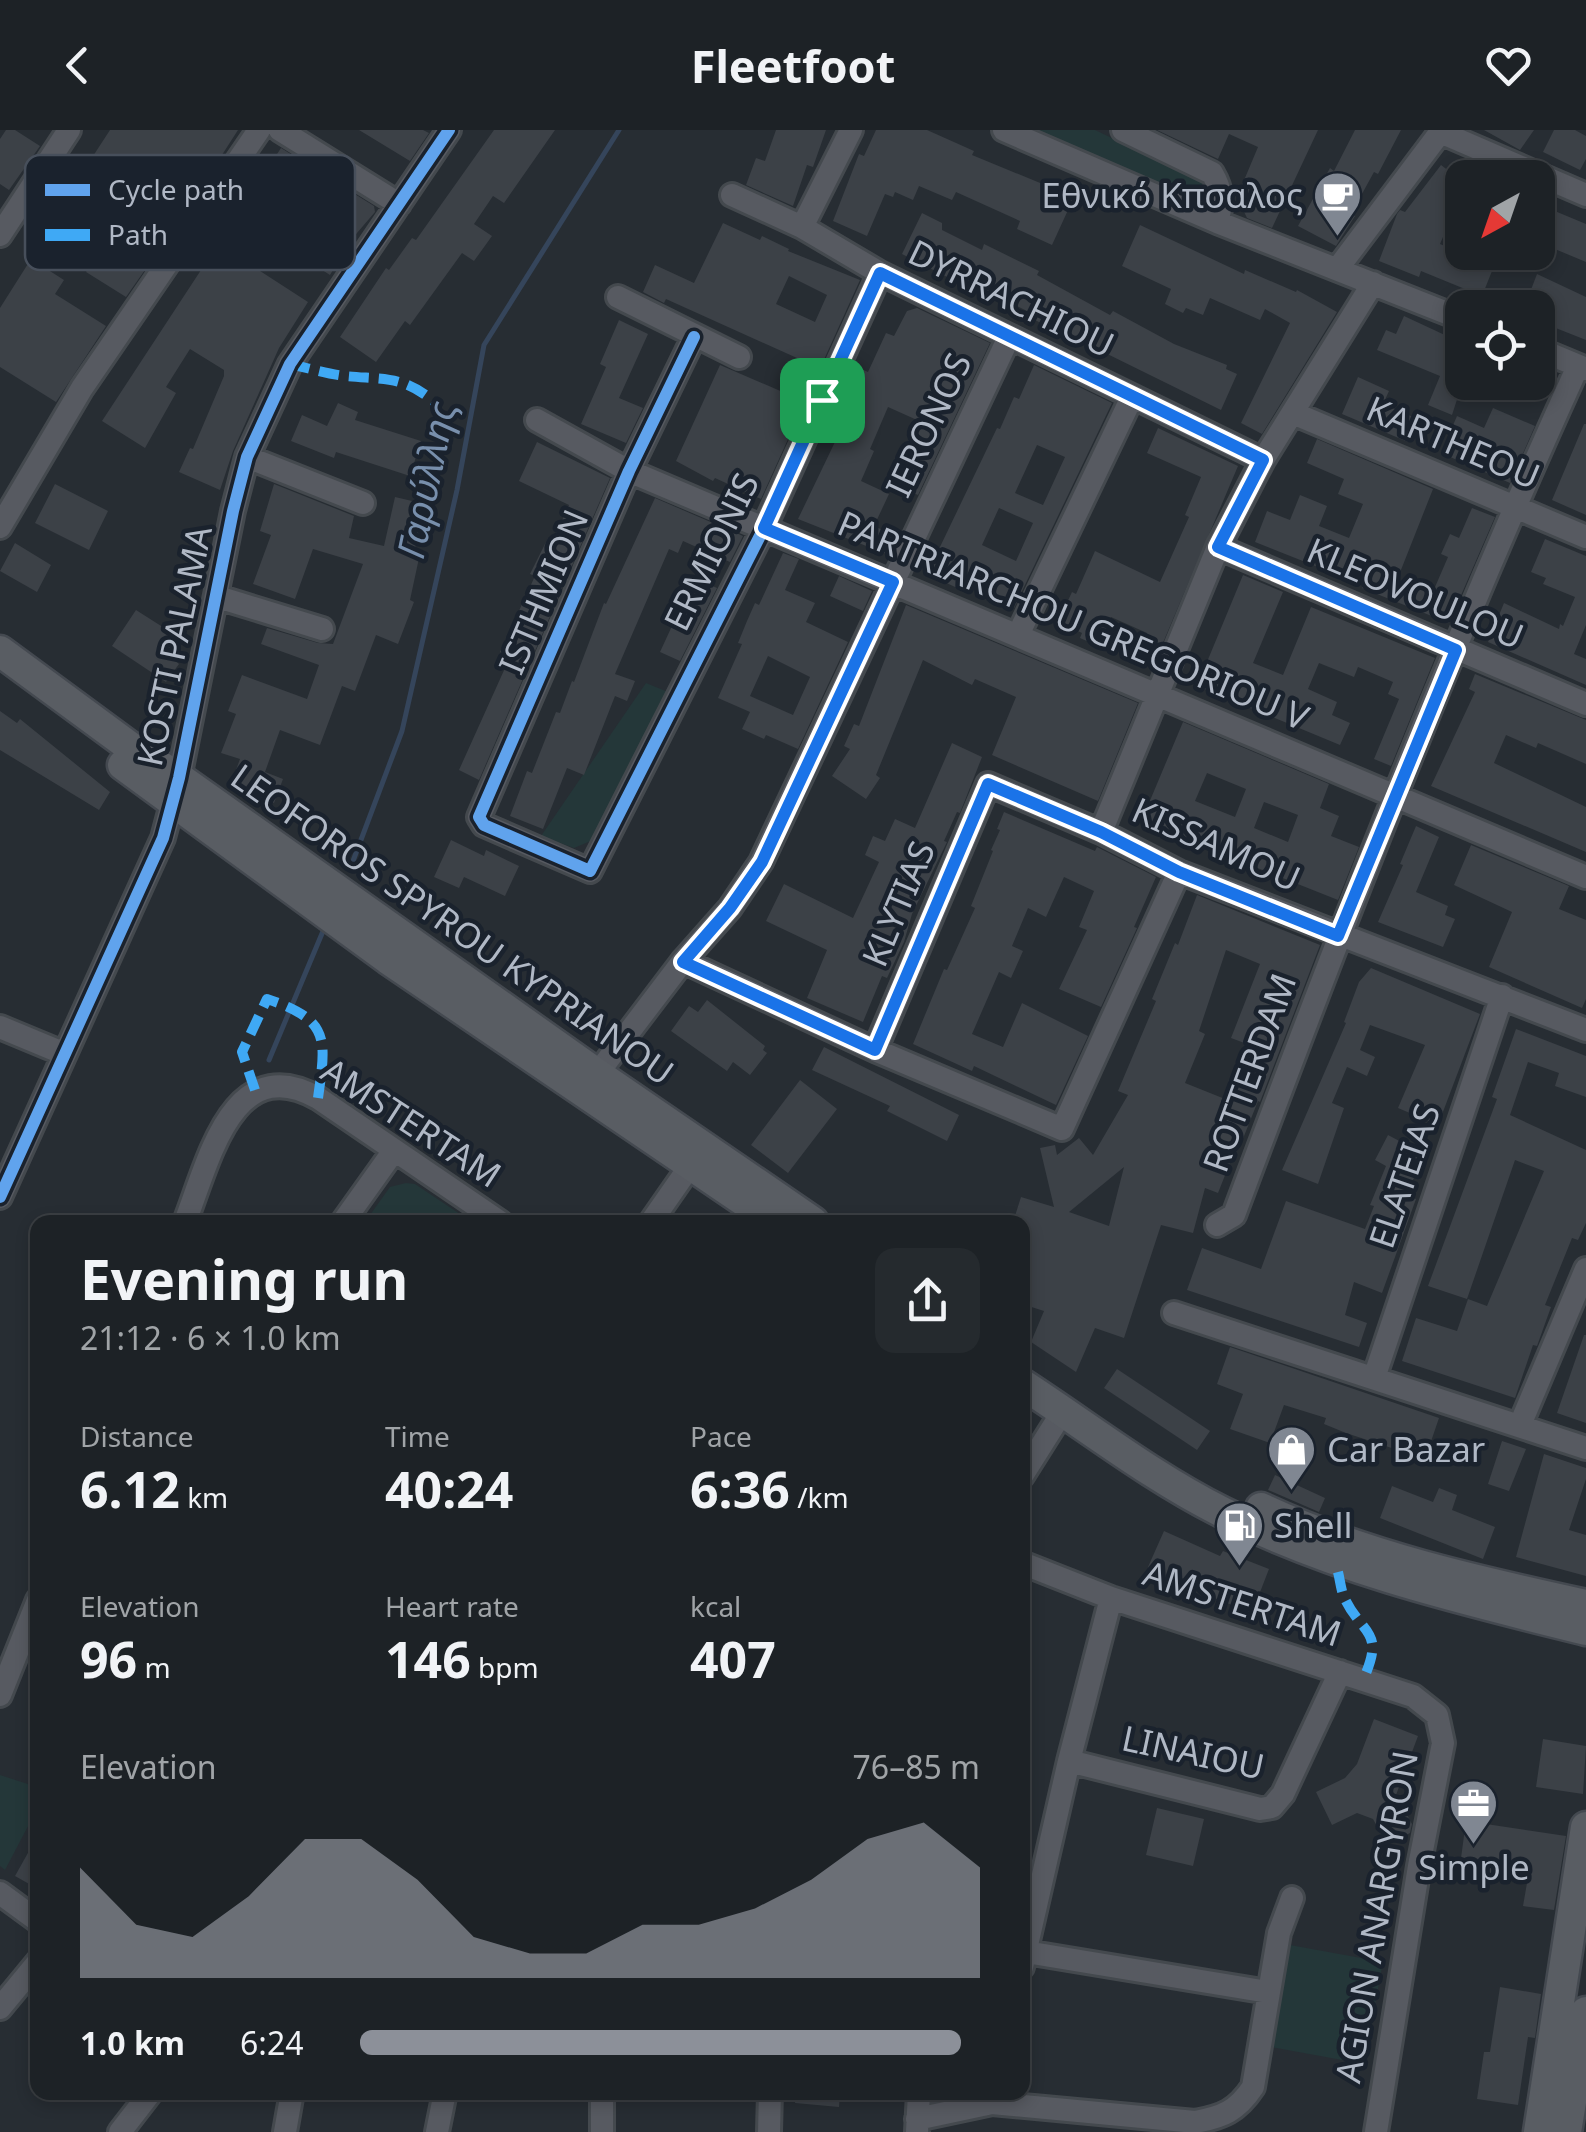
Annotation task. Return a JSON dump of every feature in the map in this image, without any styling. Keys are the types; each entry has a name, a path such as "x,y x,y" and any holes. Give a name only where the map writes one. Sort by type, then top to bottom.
{"main road":[{"name":"LEOFOROS SPYROU KYPRIANOU","path":"0,651 133,749 176,789 388,959 764,1215"},
{"name":"LEOFOROS SPYROU KYPRIANOU","path":"0,675 176,789 803,1215"},
{"path":"1030,1371 1148,1451 1276,1515 1464,1578 1586,1605"},
{"path":"1030,1389 1146,1467 1219,1511 1257,1528 1379,1576 1586,1630"},
{"path":"1539,2132 1586,1826"},
{"path":"1566,2132 1586,2012"}],"street":[{"path":"52,155 69,130"},
{"path":"241,155 258,130"},
{"path":"280,130 320,155"},
{"name":"KOSTI PALAMA","path":"355,269 449,130"},
{"path":"802,227 851,130"},
{"path":"1004,130 1217,222 1445,312"},
{"path":"1123,130 1212,173 1220,185 1222,205 1217,222"},
{"path":"1338,268 1441,131 1586,195"},
{"path":"355,177 399,204"},
{"path":"2,227 25,194"},
{"name":"DYRRACHIOU","path":"732,196 802,227 880,273 1263,460"},
{"path":"0,527 82,388 162,270"},
{"name":"KOSTI PALAMA","path":"0,1198 6,1168 66,1054 163,838 247,457 290,364 354,270"},
{"name":"ERMIONIS","path":"530,846 590,871 764,528 880,273"},
{"path":"1101,832 1218,547 1263,460 1374,283"},
{"path":"618,297 739,357"},
{"name":"ISTHMION","path":"530,846 484,825 479,817 629,471 694,337"},
{"name":"IERONOS","path":"597,1074 730,908 762,862 1009,337"},
{"path":"1555,356 1582,368"},
{"name":"ROTTERDAM","path":"1217,1225 1234,1215 1394,796 1514,507 1582,368"},
{"path":"1018,635 1132,397"},
{"name":"KARTHEOU","path":"1292,413 1586,536"},
{"name":"PARTRIARCHOU GREGORIOU V","path":"537,420 629,471 1586,877"},
{"path":"247,457 363,503"},
{"name":"KLEOVOULOU","path":"1218,547 1586,704"},
{"path":"218,597 322,629"},
{"name":"KISSAMOU","path":"988,784 1101,832 1179,872 1586,1030"},
{"name":"KLYTIAS","path":"875,1050 988,784"},
{"path":"683,962 875,1050 1062,1129 1179,872"},
{"name":"ELATEIAS","path":"1374,1378 1502,996"},
{"path":"0,1027 66,1054"},
{"name":"AMSTERTAM","path":"188,1215 232,1112 255,1090 282,1086 304,1091 489,1215"},
{"path":"348,1215 393,1152"},
{"path":"656,1215 690,1166"},
{"path":"1520,1425 1586,1269"},
{"path":"1174,1313 1586,1448"},
{"path":"1030,1463 1063,1411"},
{"name":"AMSTERTAM","path":"1030,1566 1111,1598 1413,1696 1438,1714"},
{"path":"1030,1932 1111,1598"},
{"path":"0,1694 30,1620"},
{"name":"LINAIOU","path":"1069,1760 1260,1810 1272,1807 1283,1794 1340,1672"},
{"name":"AGION ANARGYRON","path":"1376,2132 1443,1743 1438,1714"},
{"path":"0,1892 30,1915"},
{"path":"1010,2100 1195,2122 1222,2117 1240,2106 1253,2087 1280,1933 1292,1898"},
{"path":"1030,1960 1268,1992"},
{"path":"0,2008 30,1972"},
{"path":"120,2132 145,2100"},
{"path":"285,2132 291,2100"},
{"path":"437,2132 443,2100"},
{"path":"602,2100 602,2132"},
{"path":"770,2100 770,2132"},
{"path":"919,2100 917,2125 987,2100"}],"shaded area":[{"path":"1011,130 1095,130 1208,184 1210,204 1206,207"},
{"path":"646,683 668,692 602,828 593,840 574,848 541,836"},
{"path":"415,1184 462,1215 370,1215 390,1187"},
{"path":"0,1775 30,1785 30,1822 5,1870 0,1866"},
{"path":"1290,1945 1383,1962 1364,2064 1271,2047"}],"building":[{"path":"6,130 15,130 40,146 34,155 25,155 25,167 9,190 0,184 0,139"},
{"path":"110,130 238,130 222,155 94,155"},
{"path":"359,130 423,130 429,133 410,161"},
{"path":"494,130 555,130 504,203 493,196 474,224 492,236 474,261 462,253 410,325 405,321 376,362 340,337 386,268 389,270 412,238 416,240"},
{"path":"776,130 826,130 813,167 807,165 793,206 746,185 756,158 765,161"},
{"path":"876,130 927,130 974,151 972,155 1074,197 1052,245 1017,229 1020,221 956,192 952,200 919,186 913,200 895,192 893,197 885,194 867,236 833,221 859,154 864,156"},
{"path":"1157,130 1318,130 1272,228 1247,218 1237,197 1258,147 1229,134 1218,159"},
{"path":"1355,130 1401,130 1378,174 1374,172 1351,214 1355,216 1336,246 1298,226"},
{"path":"1484,130 1534,130 1520,150"},
{"path":"1554,130 1575,130 1586,136 1586,159 1580,170 1543,152"},
{"path":"1441,165 1445,168 1445,232 1440,244 1445,246 1445,270 1492,270 1484,290 1467,290 1421,271 1419,277 1379,261 1397,214 1400,210 1405,212"},
{"path":"355,194 374,206 375,212 355,235"},
{"path":"1555,211 1586,224 1586,262 1555,249"},
{"path":"922,213 942,223 942,230 982,250 984,244 1039,271 1037,275 1110,315 1113,311 1174,344 1227,365 1226,369 1237,374 1221,410 1083,342 1081,346 1029,317 1031,313 956,275 953,280 902,254"},
{"path":"723,223 860,280 761,499 715,478 713,481 676,461 720,365 785,393 797,358 643,292 655,265 694,283","holes":["789,276 827,295 815,322 776,304"]},
{"path":"1140,225 1244,274 1245,270 1297,290 1337,312 1262,434 1241,423 1290,323 1265,309 1260,320 1210,298 1203,315 1186,308 1183,313 1165,304 1171,289 1122,266"},
{"path":"25,268 48,270 64,280 55,294 106,326 56,402 0,367 0,308"},
{"path":"87,270 145,270 126,297"},
{"path":"201,270 259,270 308,302 279,348 220,490 179,472 224,376 224,370 190,349 166,387 176,393 145,448 102,421"},
{"path":"1537,274 1586,297 1586,340 1555,328 1555,290 1531,290"},
{"path":"917,308 990,343 918,495 890,483 917,420 888,407 861,481 889,494 874,526 898,537 889,555 798,519 858,394 844,388 854,366 868,372 886,333 894,336 907,311"},
{"path":"1404,316 1445,335 1445,400 1457,400 1452,415 1428,405 1440,376 1377,350 1386,330 1396,334"},
{"path":"619,320 648,334 619,398 643,408 626,443 581,424 606,367 600,364"},
{"path":"1034,365 1112,403 1014,608 968,586 966,592 927,574 997,428 1000,429 1014,397 1019,399","holes":["1037,445 1065,457 1043,505 1015,493","999,508 1033,523 1016,561 982,545"]},
{"path":"1358,377 1389,391 1383,404 1418,419 1408,442 1342,414"},
{"path":"338,403 358,412 355,420 421,441 410,476 336,452 334,458 291,441 302,415 327,426"},
{"path":"1493,408 1535,426 1510,483 1441,453 1457,416 1484,428"},
{"path":"1586,424 1586,515 1552,500"},
{"path":"1158,428 1238,466 1154,664 1137,656 1147,633 1111,617 1098,646 1058,622 1072,592 1076,594 1095,551 1160,582 1189,517 1185,515 1201,477 1147,453"},
{"path":"1317,439 1433,489 1397,580 1432,594 1448,557 1441,554 1450,534 1459,538 1472,508 1495,517 1449,623 1362,588 1365,581 1335,569 1333,573 1255,542 1267,511 1290,520 1300,495 1327,506 1319,526 1349,538 1363,504 1338,494 1344,479 1307,463"},
{"path":"537,442 610,478 479,780 459,770 510,657 500,652 535,576 530,574 548,538 553,540 569,505 519,481"},
{"path":"55,484 108,511 89,550 35,523"},
{"path":"274,484 354,516 349,538 384,546 395,497 425,504 413,557 419,558 410,600 414,602 398,644 376,635 355,691 342,686 320,745 280,730 265,772 283,779 274,803 230,786 240,759 221,753 236,714 228,711 242,675 307,699 319,665 261,644 267,628 333,644 363,564 313,549 295,599 253,584 271,535 260,531"},
{"path":"655,498 743,536 730,562 683,541 678,553 669,549 615,674 635,681 627,701 615,696 584,775 567,768 543,829 510,816 527,771 532,773 556,712 560,713 574,682 604,603"},
{"path":"1545,539 1586,556 1586,625 1574,654 1586,659 1586,685 1488,642 1504,603 1559,629 1560,624 1563,626 1575,597 1543,584 1546,578 1531,572"},
{"path":"15,543 51,565 37,592 0,571"},
{"path":"783,553 799,559 785,590 815,603 806,622 848,642 798,749 742,729 750,712 718,698 742,644 738,643 747,621 755,603 759,605","holes":["768,656 810,677 793,715 750,696"]},
{"path":"1243,575 1283,592 1253,663 1283,675 1311,607 1435,658 1391,766 1374,759 1399,699 1388,694 1393,682 1358,667 1354,677 1319,663 1308,689 1337,702 1332,715 1350,723 1340,745 1197,686"},
{"path":"839,576 872,591 863,611 830,596"},
{"path":"695,578 717,588 680,661 660,652 678,613 673,611 681,592 687,595"},
{"path":"906,605 1138,703 1098,801 992,755 1016,697 975,679 972,685 923,660 876,775 880,778 866,799 832,776 850,749 844,746 854,724 859,726"},
{"path":"136,610 180,638 169,655 179,664 166,682 112,646"},
{"path":"1475,674 1586,720 1586,764 1538,743 1536,748 1506,735 1494,763 1586,807 1586,852 1431,786 1475,692 1469,689"},
{"path":"0,711 17,723 20,719 110,792 99,810 0,750"},
{"path":"1183,722 1329,784 1320,808 1339,816 1331,836 1359,847 1338,900 1141,822","holes":["1207,773 1246,789 1235,817 1195,801","1264,802 1298,815 1288,842 1254,828"]},
{"path":"952,743 982,757 912,914 904,942 887,978 882,976 863,1022 807,998 827,950 766,921 784,884 853,918 879,862 865,855 873,836 885,841 895,819 915,828"},
{"path":"1004,812 1095,851 1097,847 1156,877 1101,1007 1059,989 1087,930 1079,927 1094,891 1064,877 1046,917 1028,908 1012,946 1023,951 1011,978 999,972 972,1034 1003,1047 1022,1003 1088,1036 1056,1105 974,1066 972,1071 913,1044 975,908 971,906"},
{"path":"1416,826 1439,837 1416,892 1448,906 1445,915 1455,919 1443,947 1378,922"},
{"path":"451,840 484,856 486,850 519,866 505,896 464,877 459,888 434,877"},
{"path":"1471,845 1569,886 1559,909 1586,920 1586,999 1582,1008 1489,967 1512,912 1454,885"},
{"path":"1197,895 1320,945 1260,1102 1218,1193 1205,1188 1193,1233 1161,1225 1124,1338 1095,1328 1076,1372 1031,1342 1044,1311 1030,1307 1030,1215 1015,1215 1021,1197 1054,1207 1040,1148 1055,1145 1057,1155 1079,1138 1093,1155 1128,1095 1118,1091 1156,1001 1152,999 1175,943 1178,945","holes":["1226,950 1260,964 1231,1038 1247,1044 1225,1099 1185,1083 1205,1034 1199,1031","1124,1167 1109,1226 1069,1212"]},
{"path":"1371,968 1480,1014 1438,1125 1398,1108 1425,1045 1370,1025 1360,1050 1375,1057 1367,1076 1347,1067 1332,1103 1344,1108 1318,1184 1282,1170 1346,1023 1359,982"},
{"path":"707,1000 765,1046 763,1050 767,1053 750,1075 733,1062 727,1071 671,1031 689,1006 698,1012"},
{"path":"1516,1029 1586,1056 1586,1097 1555,1086 1559,1073 1528,1062 1510,1115 1586,1150 1586,1223 1578,1240 1572,1238 1545,1305 1551,1307 1515,1398 1402,1361 1416,1318 1457,1331 1468,1299 1487,1306 1544,1171 1515,1160 1467,1299 1428,1286 1497,1099 1492,1097"},
{"path":"824,1047 959,1115 947,1141 887,1111 890,1106 812,1070"},
{"path":"800,1080 837,1109 788,1173 751,1145"},
{"path":"1388,1135 1426,1155 1405,1195 1416,1199 1382,1293 1354,1282 1345,1315 1367,1323 1359,1347 1187,1290 1202,1248 1261,1269 1286,1201 1365,1229 1386,1166 1375,1160"},
{"path":"1586,1335 1586,1423 1557,1413"},
{"path":"1230,1347 1439,1418 1425,1459 1346,1433 1324,1424 1326,1418 1284,1405 1270,1443 1230,1429 1243,1394 1217,1384"},
{"path":"1117,1369 1210,1431 1197,1450 1104,1388"},
{"path":"1502,1441 1526,1449 1509,1491 1488,1484"},
{"path":"1544,1454 1586,1468 1569,1530 1586,1535 1586,1576 1516,1557"},
{"path":"1275,1475 1325,1498 1319,1512 1268,1490"},
{"path":"1392,1486 1433,1502 1439,1488 1457,1495 1452,1510 1495,1527 1483,1559 1380,1518"},
{"path":"1164,1531 1220,1556 1223,1551 1269,1569 1252,1613 1202,1593 1205,1587 1174,1575 1168,1589 1153,1583 1148,1567"},
{"path":"1374,1719 1418,1736 1396,1795 1412,1824 1410,1833 1387,1845 1373,1819 1357,1813 1332,1825 1316,1792 1345,1778 1357,1764"},
{"path":"1543,1739 1586,1746 1583,1794 1536,1787"},
{"path":"1157,1808 1204,1819 1193,1866 1146,1855"},
{"path":"1466,1821 1566,1836 1554,1910 1523,1906 1527,1883 1459,1873"},
{"path":"30,1849 30,1884 15,1876"},
{"path":"1500,1987 1541,1994 1535,2038 1528,2037 1518,2105 1477,2099 1484,2052 1490,2052"},
{"path":"795,2100 839,2100 839,2107 795,2103"}],"waterway":[{"name":"Γαρύλλης","path":"350,869 402,731 457,490 484,345 619,130"},
{"name":"Γαρύλλης","path":"269,1060 326,924"}],"marked path":[{"path":"290,364 338,375 393,380 436,403"},
{"path":"255,1090 242,1052 267,999 303,1015 320,1035 318,1098"},
{"path":"1338,1572 1344,1597 1372,1642 1363,1680"}],"cycle path":[{"path":"355,268 449,130"},
{"path":"0,1197 163,838 247,457 290,364 354,270"},
{"path":"694,337 629,471 479,817 484,825 590,871 764,528 880,273"}],"place":[{"name":"Εθνικό Κπσαλος","path":"1338,238"},
{"name":"Car Bazar","path":"1292,1492"},
{"name":"Shell","path":"1239,1568"},
{"name":"Simple","path":"1474,1846"}],"route":[{"path":"880,273 1263,460 1218,547 1456,650 1338,936 1179,872 1101,832 988,784 875,1050 683,962 730,908 762,862 893,582 764,528 822,400 880,273"}]}
